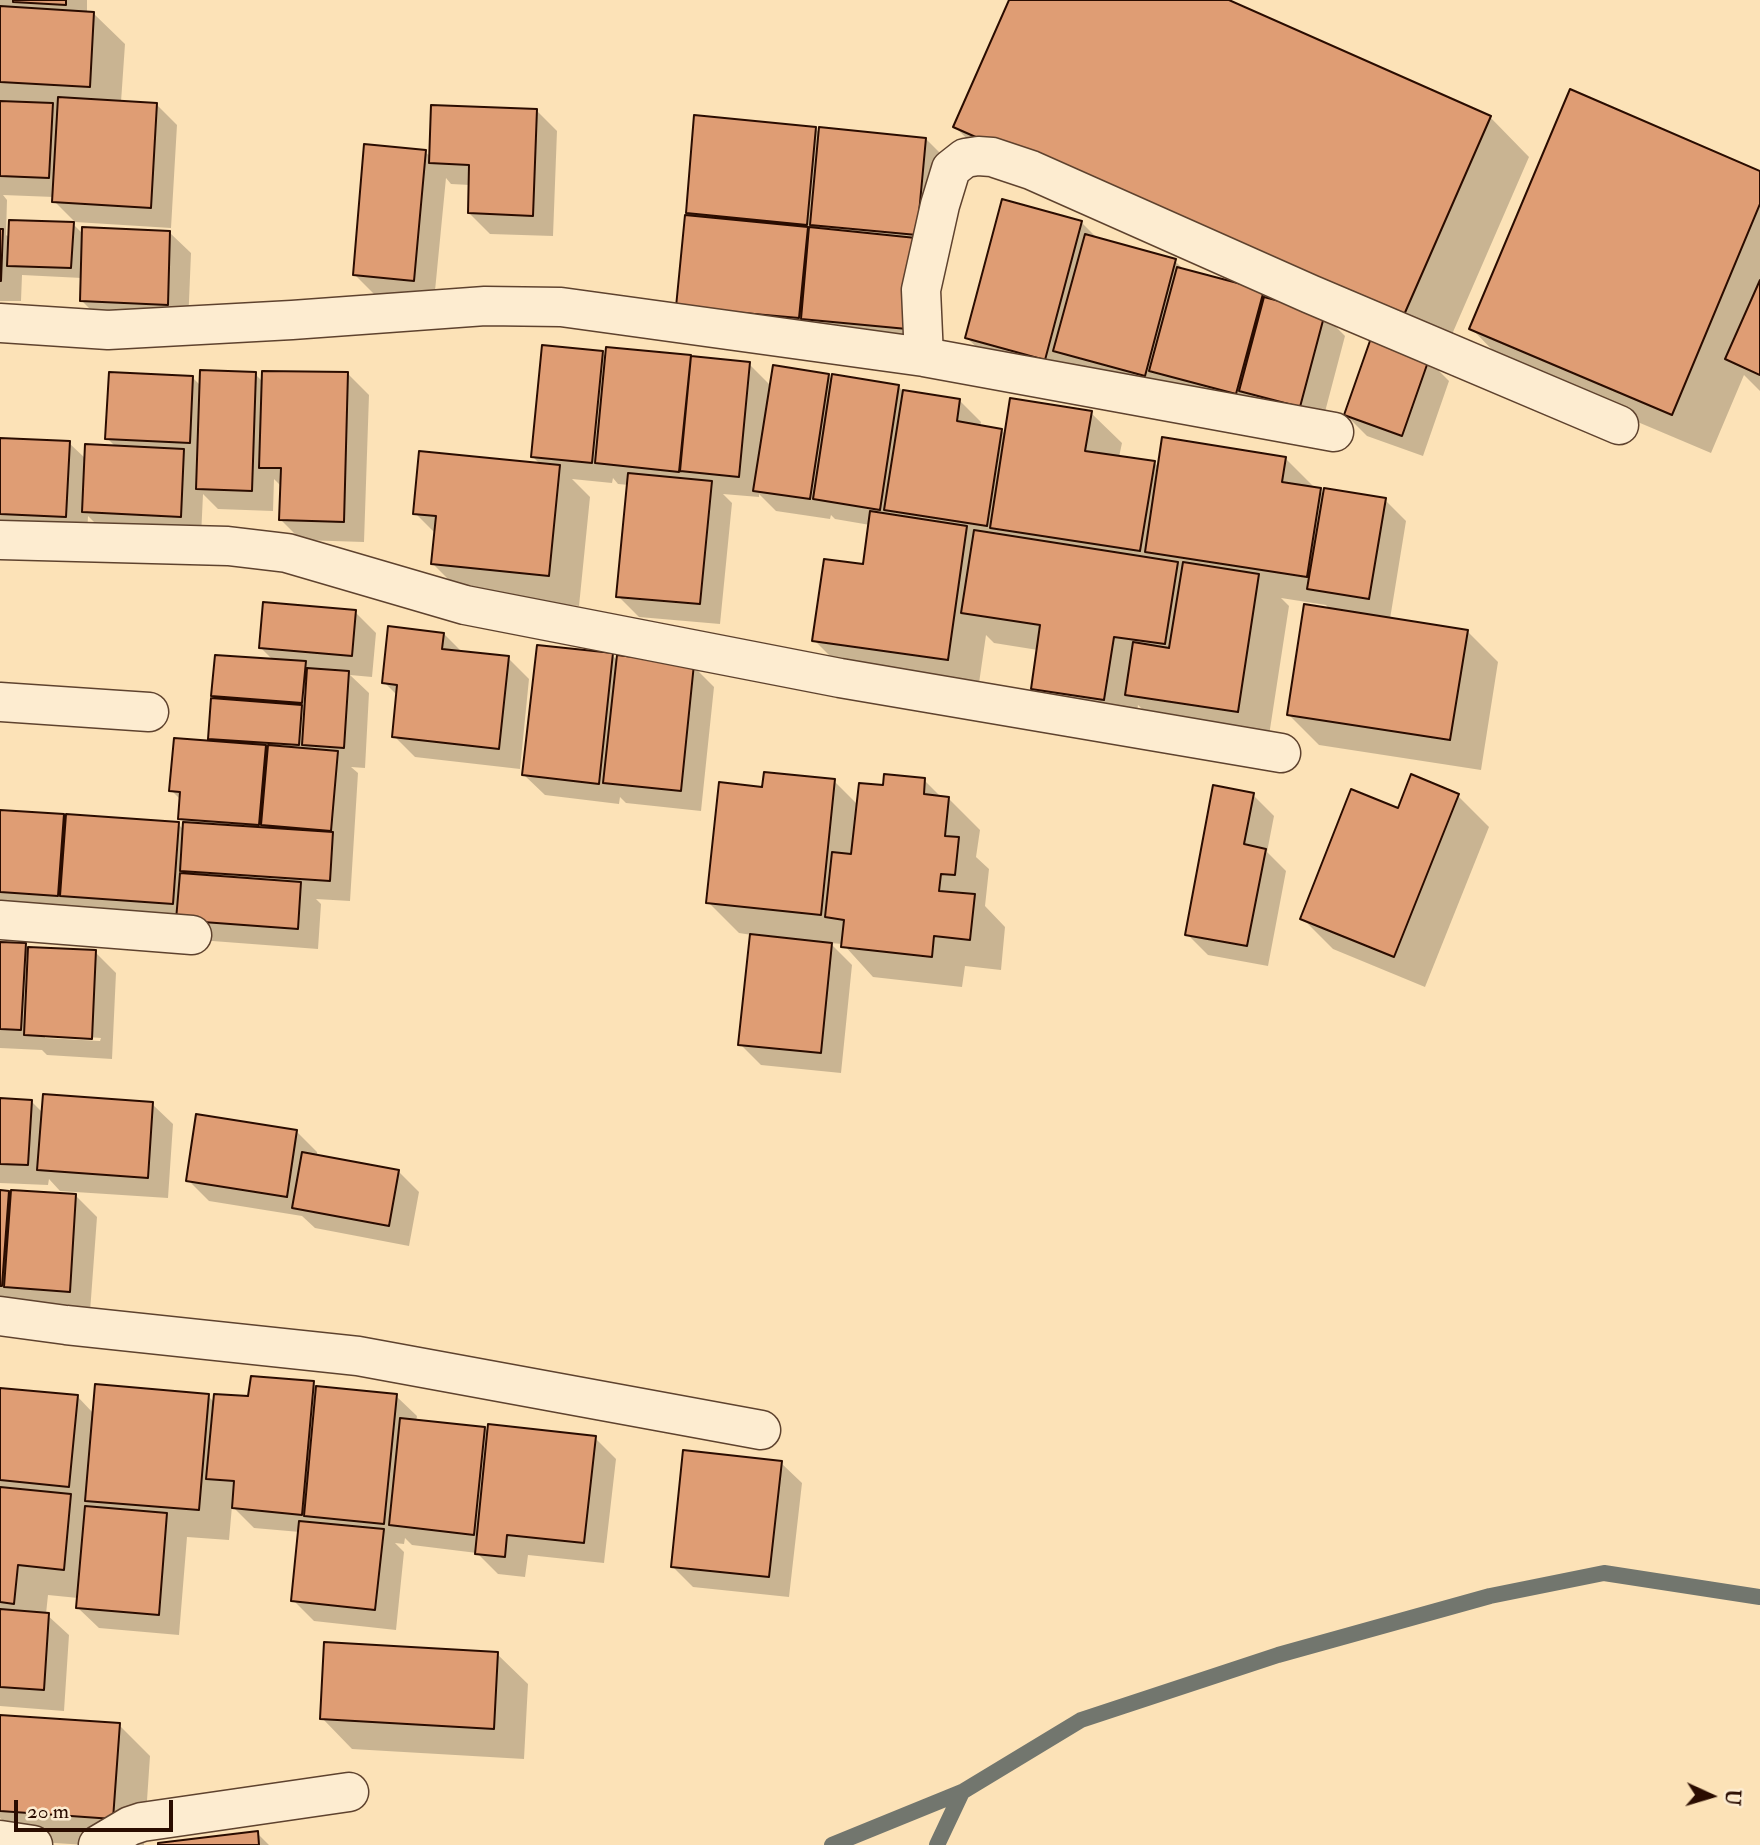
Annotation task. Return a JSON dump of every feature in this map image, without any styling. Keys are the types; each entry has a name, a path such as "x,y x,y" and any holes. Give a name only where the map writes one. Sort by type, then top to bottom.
{"street":[{"path":"924,356 921,290 951,169 965,158 992,157 1031,170 1310,294 1619,425"},
{"path":"0,323 108,330 485,306 561,307 924,356 1334,432"},
{"path":"0,541 228,545 287,553 465,605 840,678 1281,753"},
{"path":"0,702 149,712"},
{"path":"0,920 192,936"},
{"path":"0,1316 358,1356 761,1430"},
{"path":"98,1845 142,1822 349,1792"},
{"path":"0,1840 33,1845"}],"building":[{"path":"66,0 66,5 13,2"},
{"path":"1009,0 1229,0 1491,116 1400,324 953,127"},
{"path":"0,6 94,12 90,87 0,82"},
{"path":"1570,89 1760,171 1760,204 1672,415 1469,329"},
{"path":"58,97 157,103 151,208 52,202"},
{"path":"0,101 53,103 49,178 0,176"},
{"path":"431,105 537,109 533,216 468,213 469,165 429,163"},
{"path":"694,115 816,127 807,225 686,213"},
{"path":"819,127 926,138 917,235 810,225"},
{"path":"364,144 426,150 414,281 353,275"},
{"path":"1002,199 1082,221 1045,360 965,338"},
{"path":"685,215 808,227 799,318 676,307"},
{"path":"9,220 74,222 71,268 7,266"},
{"path":"82,227 170,231 168,305 80,301"},
{"path":"809,227 916,238 907,329 801,319"},
{"path":"0,229 3,229 1,281 0,281"},
{"path":"1085,234 1176,259 1145,376 1053,351"},
{"path":"1177,267 1264,290 1236,394 1149,371"},
{"path":"1760,280 1760,375 1725,359"},
{"path":"1264,297 1325,313 1300,407 1239,391"},
{"path":"1371,338 1429,359 1402,436 1344,415"},
{"path":"542,345 603,351 592,463 531,457"},
{"path":"606,347 691,355 679,472 595,463"},
{"path":"691,356 750,362 739,477 680,471"},
{"path":"773,365 829,374 810,499 753,491"},
{"path":"200,370 256,372 252,491 196,489"},
{"path":"262,371 348,372 344,522 279,520 281,468 259,468"},
{"path":"109,372 193,376 190,443 105,439"},
{"path":"832,374 899,385 880,510 813,499"},
{"path":"903,390 960,399 957,421 1002,429 987,526 884,510"},
{"path":"1010,398 1092,411 1085,451 1155,461 1140,551 990,528"},
{"path":"1162,437 1286,457 1282,482 1321,488 1307,577 1145,552"},
{"path":"0,438 70,441 66,517 0,514"},
{"path":"85,444 184,449 181,517 82,512"},
{"path":"419,451 560,465 549,576 431,564 436,516 413,514"},
{"path":"628,473 712,481 700,604 616,597"},
{"path":"1324,488 1386,498 1369,599 1307,589"},
{"path":"870,511 967,526 948,660 812,641 824,559 863,564"},
{"path":"974,530 1178,562 1165,644 1114,637 1104,700 1031,689 1040,625 961,613"},
{"path":"1183,562 1259,574 1238,712 1125,695 1133,642 1169,648"},
{"path":"263,602 356,610 352,656 259,648"},
{"path":"1304,604 1468,630 1450,740 1287,715"},
{"path":"388,626 444,633 442,649 509,656 499,749 392,737 397,685 382,683"},
{"path":"537,645 613,653 599,784 522,775"},
{"path":"215,655 306,661 302,703 211,696"},
{"path":"617,655 694,664 681,791 603,783"},
{"path":"307,668 349,671 344,748 302,745"},
{"path":"211,698 302,705 299,745 208,739"},
{"path":"174,738 266,745 259,825 178,819 180,792 169,791"},
{"path":"268,745 338,751 331,831 261,825"},
{"path":"764,772 835,779 821,915 706,903 719,782 762,787"},
{"path":"884,774 925,778 924,794 949,797 945,836 959,837 955,875 941,874 939,891 975,894 970,940 934,936 932,957 841,947 844,920 825,917 832,852 851,854 859,783 883,785"},
{"path":"1411,774 1459,794 1394,957 1300,919 1351,789 1398,808"},
{"path":"1213,785 1254,793 1244,844 1266,849 1247,946 1185,935"},
{"path":"0,810 64,814 58,896 0,892"},
{"path":"66,814 179,822 173,904 60,896"},
{"path":"183,822 333,832 330,881 180,871"},
{"path":"180,873 301,882 298,929 176,920"},
{"path":"750,934 832,943 821,1053 738,1045"},
{"path":"0,942 26,943 21,1030 0,1029"},
{"path":"28,947 96,950 92,1039 24,1035"},
{"path":"43,1094 153,1102 148,1178 37,1170"},
{"path":"0,1098 32,1100 28,1165 0,1164"},
{"path":"196,1114 297,1130 287,1197 186,1181"},
{"path":"302,1152 399,1170 389,1226 292,1208"},
{"path":"0,1190 9,1191 2,1286 0,1286"},
{"path":"11,1190 76,1194 70,1292 4,1287"},
{"path":"251,1376 314,1381 302,1515 232,1508 234,1481 206,1479 214,1394 248,1396"},
{"path":"95,1384 209,1394 199,1510 85,1501"},
{"path":"316,1386 397,1394 384,1524 304,1516"},
{"path":"0,1388 78,1395 69,1487 0,1480"},
{"path":"400,1418 485,1427 474,1535 389,1525"},
{"path":"488,1424 596,1436 584,1543 507,1535 505,1557 475,1554"},
{"path":"683,1450 782,1461 769,1577 671,1567"},
{"path":"0,1487 71,1494 64,1570 18,1565 14,1604 0,1602"},
{"path":"85,1506 167,1513 159,1615 76,1608"},
{"path":"299,1521 384,1529 375,1610 291,1601"},
{"path":"0,1609 49,1613 44,1690 0,1687"},
{"path":"324,1642 498,1652 494,1729 320,1719"},
{"path":"0,1715 120,1723 113,1819 0,1811"},
{"path":"258,1831 259,1845 158,1845 158,1843"}],"waterway":[{"path":"832,1845 962,1792 1081,1720 1278,1655 1490,1596 1604,1573 1760,1597"},
{"path":"937,1845 962,1792"}]}
